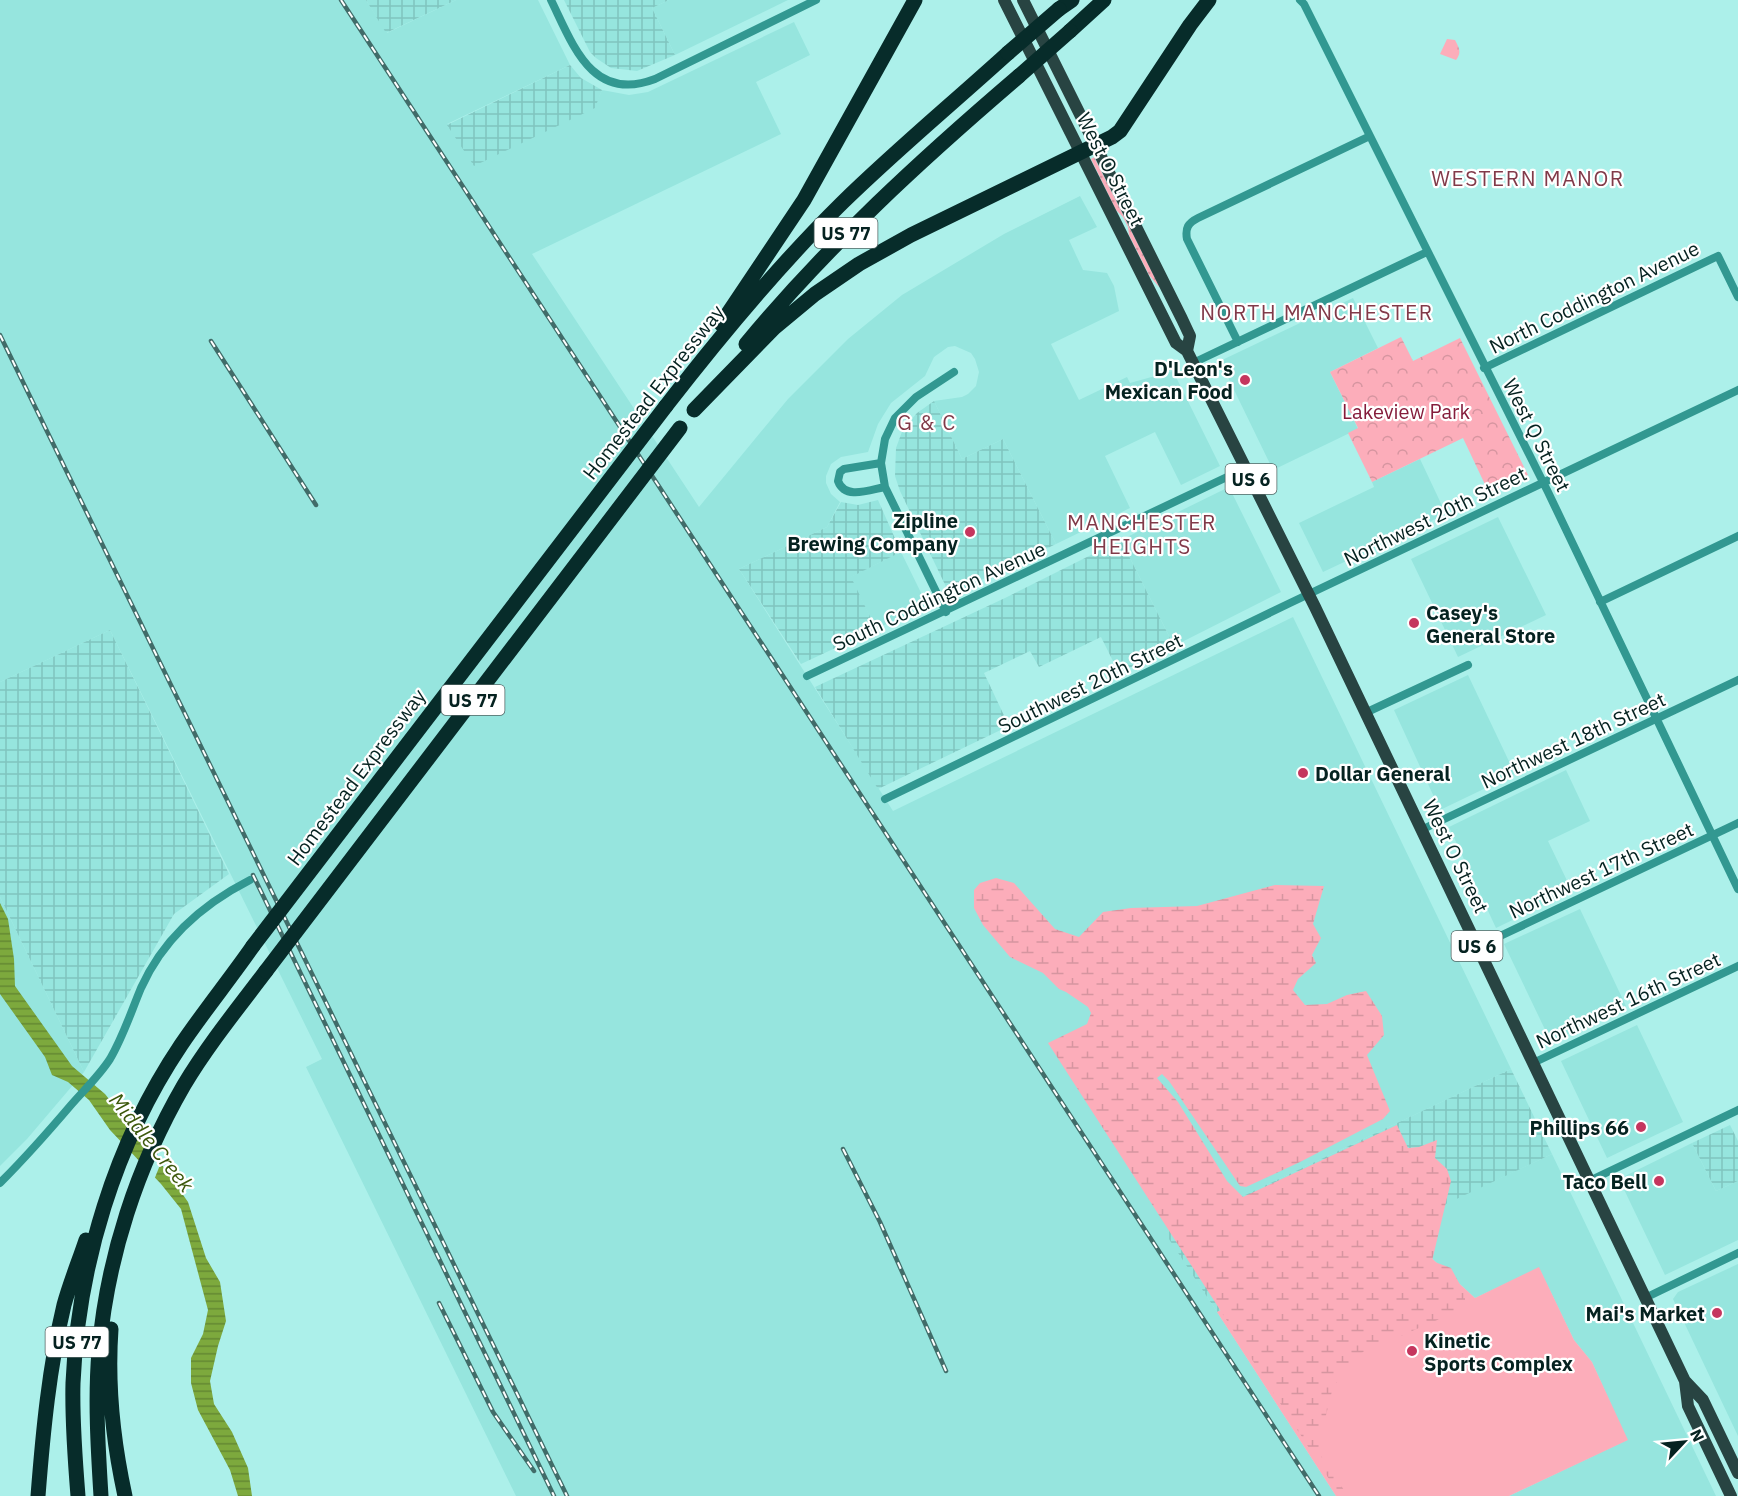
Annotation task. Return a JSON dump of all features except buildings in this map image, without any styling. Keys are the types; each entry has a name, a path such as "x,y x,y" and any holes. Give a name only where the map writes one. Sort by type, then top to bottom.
{"highway":[{"path":"688,378 717,328 804,200 915,0"},
{"path":"1074,28 1104,0"},
{"name":"US 77","path":"101,1496 97,1428 98,1368 104,1306 114,1259 149,1154 173,1105 211,1044 680,428 763,323 840,238 936,148 1109,0"},
{"path":"694,410 774,328 815,294 859,264 911,235 1112,137 1120,130 1209,0"},
{"name":"Homestead Expressway","path":"78,1496 74,1425 75,1352 85,1283 109,1191 142,1114 180,1046 253,946 666,406 762,288 842,202 1066,3"},
{"path":"38,1496 43,1427 55,1349 65,1303 92,1222 109,1191"},
{"path":"114,1259 116,1285 110,1335 110,1388 118,1466 125,1496"}],"main road":[{"name":"West O Street","path":"1004,0 1176,343 1187,351 1246,468 1685,1381 1703,1400 1738,1473"},
{"name":"West O Street","path":"1023,0 1190,336 1187,351"},
{"name":"West O Street","path":"1685,1381 1688,1406 1731,1496"}],"street":[{"path":"551,0 582,61 590,70 607,80 629,85 655,79 816,0"},
{"name":"West Q Street","path":"1300,0 1543,483 1738,890"},
{"path":"1238,342 1187,239 1186,230 1190,223 1370,136"},
{"path":"1193,363 1427,252"},
{"name":"North Coddington Avenue","path":"1484,368 1718,256 1738,297"},
{"path":"945,612 885,488 881,463 885,439 895,418 919,395 954,372"},
{"name":"Northwest 20th Street","path":"1309,595 1738,390"},
{"path":"881,463 844,468 840,472 838,481 843,490 852,493 885,488"},
{"name":"South Coddington Avenue","path":"807,676 1246,468"},
{"path":"1600,602 1738,536"},
{"name":"Southwest 20th Street","path":"885,799 1309,595"},
{"path":"1365,714 1468,665"},
{"name":"Northwest 18th Street","path":"1422,830 1738,680"},
{"name":"Northwest 17th Street","path":"1477,947 1738,823"},
{"path":"0,1183 99,1074 117,1046 142,986 165,948 195,915 229,890 250,880"},
{"name":"Northwest 16th Street","path":"1533,1063 1738,966"},
{"path":"1589,1181 1738,1110"},
{"path":"1645,1298 1738,1253"}],"shaded area":[{"path":"0,0 366,0 387,33 456,0 538,0 570,65 447,124 594,108 602,90 629,95 648,92 794,22 810,55 756,82 781,134 532,254 699,507 788,399 848,339 902,295 1004,234 1080,196 1097,227 1069,240 1083,270 1107,273 1114,286 1119,311 1051,344 1079,400 1127,377 1130,383 1173,371 1220,466 1181,485 1155,432 1105,456 1130,508 1056,544 1003,439 962,459 934,401 968,394 976,386 979,372 971,353 955,346 948,347 934,357 925,376 891,403 878,424 868,452 841,457 831,464 826,483 831,494 840,502 827,527 739,569 893,811 1293,617 1511,1069 1166,1233 1336,1496 516,1496 306,1067 322,1059 110,630 0,682"},
{"path":"366,0 456,0 386,33"},
{"path":"564,0 669,0 652,8 675,55 637,71 611,68 590,52"},
{"path":"669,0 788,0 675,55 652,8"},
{"path":"570,65 581,78 602,90 595,108 474,166 447,125"},
{"name":"NORTH MANCHESTER","path":"1353,298 1378,348 1330,372 1358,429 1273,470 1220,361"},
{"path":"934,401 962,459 1003,439 1056,544 950,595 895,476 896,448 903,429 917,413"},
{"path":"1420,459 1446,514 1323,572 1299,523 1374,487 1372,482"},
{"name":"MANCHESTER HEIGHTS","path":"1229,487 1281,592 1174,646 1121,540"},
{"path":"878,500 901,552 851,577 876,629 801,664 739,569 827,527 841,502 858,505"},
{"path":"1498,517 1546,615 1458,657 1411,559"},
{"path":"1121,540 1174,646 1119,673 1101,637 1039,667 1030,651 984,673 1009,726 878,789 815,687 1005,598"},
{"path":"901,552 927,605 876,629 850,577"},
{"path":"110,630 229,874 174,914 84,1072 0,897 0,682"},
{"path":"1468,675 1515,774 1440,810 1394,710"},
{"path":"1566,770 1590,821 1548,841 1572,891 1496,928 1449,827"},
{"path":"0,897 84,1072 27,1139 0,1166"},
{"path":"0,903 8,919 14,959 15,986 72,1066 105,1094 165,1169 188,1202 206,1258 220,1282 226,1321 210,1381 214,1404 232,1432 248,1468 252,1496 238,1496 230,1470 198,1410 191,1383 191,1358 203,1334 208,1310 181,1209 161,1184 110,1130 89,1100 68,1082 52,1075 45,1057 0,994"},
{"path":"1580,909 1626,1006 1551,1042 1504,944"},
{"path":"1637,1025 1683,1122 1607,1158 1561,1061"},
{"path":"1511,1069 1552,1154 1217,1312 1165,1233"},
{"path":"1730,1125 1738,1141 1738,1181 1716,1191 1692,1143"},
{"path":"1692,1143 1716,1191 1738,1181 1738,1240 1665,1275 1619,1179"},
{"path":"1552,1154 1716,1496 1509,1496 1627,1440 1592,1362 1574,1340 1539,1268 1475,1298 1425,1252 1442,1205"},
{"path":"1738,1264 1738,1436 1673,1299 1678,1292"}],"green space":[{"path":"1447,39 1455,40 1458,45 1459,52 1456,60 1440,54"},
{"path":"1094,157 1159,287 1149,275 1129,235 1123,217 1116,210 1091,159"},
{"name":"Lakeview Park","path":"1401,337 1413,361 1460,338 1528,475 1489,493 1463,438 1372,482 1348,433 1358,428 1330,372"},
{"path":"996,878 1014,883 1055,929 1079,937 1103,912 1131,908 1197,906 1275,885 1324,886 1313,924 1321,938 1312,955 1316,963 1298,979 1293,990 1305,1005 1327,1004 1347,995 1366,991 1382,1016 1384,1035 1367,1055 1390,1111 1383,1119 1246,1187 1240,1186 1169,1081 1162,1074 1157,1078 1178,1102 1227,1181 1243,1197 1397,1125 1408,1148 1419,1147 1437,1140 1435,1158 1447,1169 1451,1181 1432,1261 1451,1268 1465,1294 1465,1308 1359,1354 1333,1387 1321,1435 1321,1456 1348,1496 1340,1496 1048,1043 1087,1024 1091,1013 1088,1007 1059,989 1043,973 1010,957 983,925 974,908 974,890 980,883"},
{"name":"Kinetic Sports Complex","path":"1442,1205 1425,1252 1475,1298 1539,1267 1574,1340 1592,1362 1628,1440 1509,1496 1336,1496 1217,1312"}],"pier":[{"path":"148,1142 162,1160 154,1180 139,1164"}],"railway":[{"path":"341,0 1319,1496"},
{"path":"0,335 567,1496"},
{"path":"211,341 316,505"},
{"path":"253,875 554,1496"},
{"path":"843,1149 880,1222 946,1371"},
{"path":"439,1303 493,1412 534,1471"}],"place":[{"name":"D'Leon's Mexican Food","path":"1245,380"},
{"name":"Zipline Brewing Company","path":"970,532"},
{"name":"Casey's General Store","path":"1414,623"},
{"name":"Dollar General","path":"1303,773"},
{"name":"Phillips 66","path":"1641,1127"},
{"name":"Taco Bell","path":"1659,1181"},
{"name":"Mai's Market","path":"1717,1313"},
{"name":"Kinetic Sports Complex","path":"1412,1351"}],"district":[{"name":"WESTERN MANOR","path":"1528,178"},
{"name":"NORTH MANCHESTER","path":"1317,312"},
{"name":"G & C","path":"927,422"},
{"name":"MANCHESTER HEIGHTS","path":"1142,534"}],"water label":[{"name":"Middle Creek","path":"152,1142"}]}
